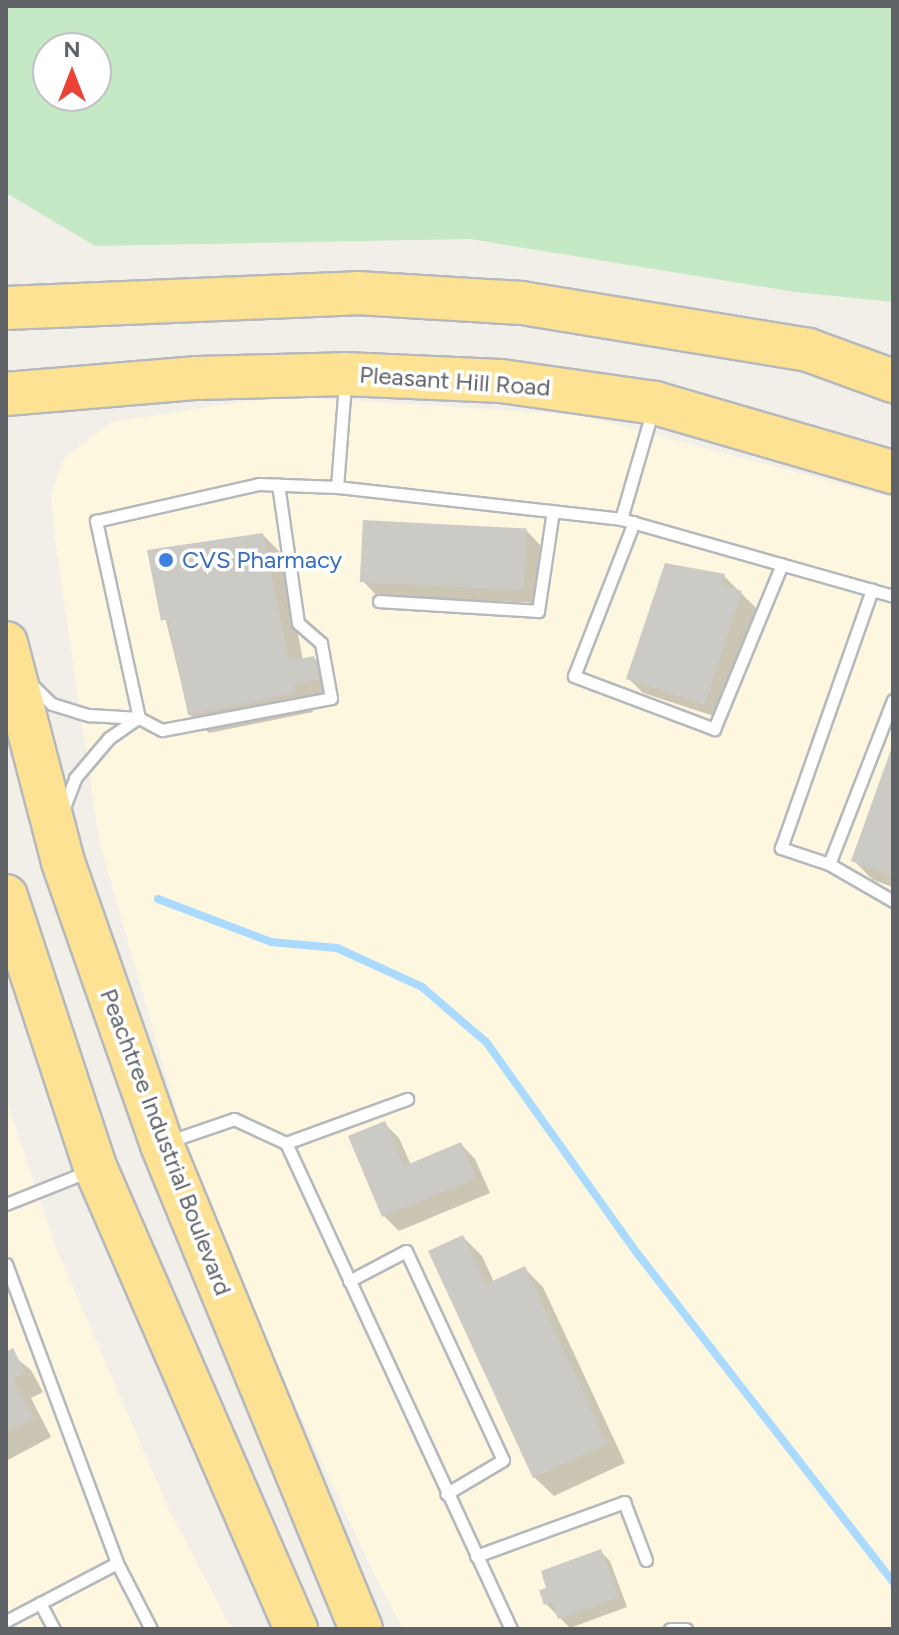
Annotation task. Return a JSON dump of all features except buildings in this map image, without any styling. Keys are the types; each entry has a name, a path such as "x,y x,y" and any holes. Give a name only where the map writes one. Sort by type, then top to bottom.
{"highway":[{"path":"6,308 357,293 508,302 683,326 808,350 893,381"},
{"name":"Pleasant Hill Road","path":"6,394 197,378 345,374 501,381 655,403 893,472"},
{"name":"Peachtree Industrial Boulevard","path":"8,653 55,832 162,1145 361,1629"},
{"path":"8,909 96,1169 296,1629"}],"lane":[{"path":"337,487 345,374"},
{"path":"621,519 655,403"},
{"path":"139,718 96,521 259,484 337,487 621,519 893,596"},
{"path":"8,653 52,704 89,715 139,718 162,730 331,698 321,643 298,623 278,484"},
{"path":"379,601 538,611 553,511"},
{"path":"634,522 574,676 714,729 782,564"},
{"path":"872,590 781,848 829,864 893,901"},
{"path":"829,864 893,700"},
{"path":"55,832 75,778 109,738 139,718"},
{"path":"286,1143 407,1099"},
{"path":"162,1145 234,1119 286,1143 511,1629"},
{"path":"6,1204 96,1169"},
{"path":"349,1281 406,1251 503,1460 446,1494"},
{"path":"6,1264 117,1563 151,1629"},
{"path":"476,1556 624,1502 646,1560"},
{"path":"6,1621 117,1563"},
{"path":"40,1603 54,1629"},
{"path":"670,1629 686,1629"}],"shaded area":[{"path":"281,396 580,415 893,498 893,1629 403,1629 375,1576 204,1208 99,840 51,493 65,457 112,422"},
{"path":"6,1100 56,1248 170,1512 232,1629 6,1629"}],"green space":[{"path":"6,6 893,6 893,302 795,292 470,239 95,246 6,193"}],"waterway":[{"path":"158,899 271,942 337,948 422,987 487,1043 637,1253 893,1582"}],"place":[{"name":"CVS Pharmacy","path":"166,560"}]}
